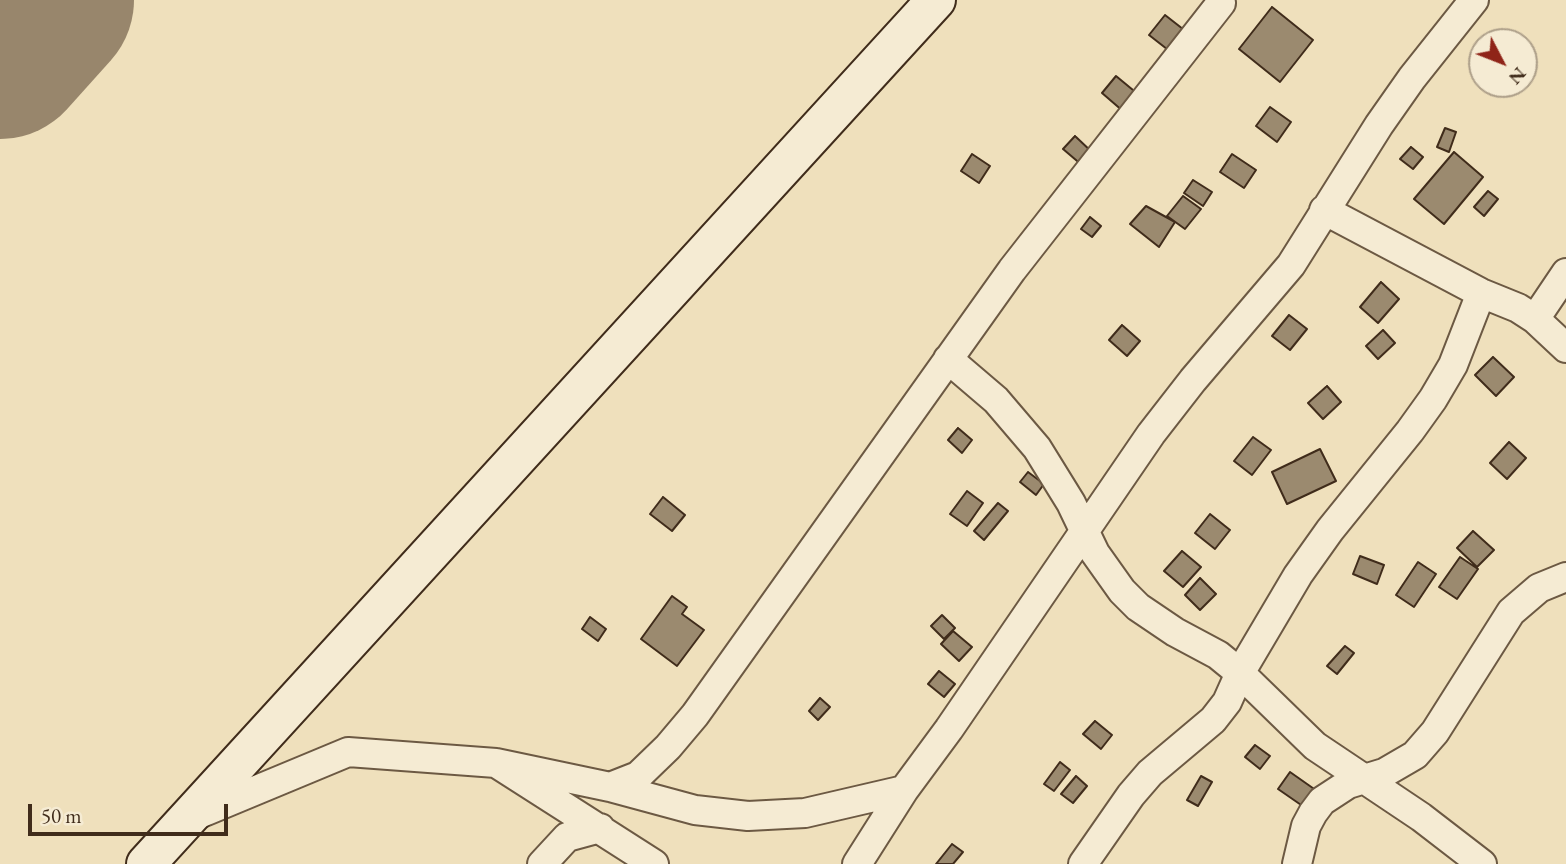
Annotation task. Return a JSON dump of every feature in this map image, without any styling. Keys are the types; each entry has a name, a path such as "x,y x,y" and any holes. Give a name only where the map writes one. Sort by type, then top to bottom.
{"street":[{"path":"146,864 936,0"},
{"path":"857,864 904,790 1160,423 1226,340 1291,265 1324,210 1406,87 1474,0"},
{"path":"610,787 638,776 668,747 695,715 1012,270 1221,3"},
{"path":"1324,210 1481,293 1500,299 1535,319 1566,348"},
{"path":"1535,319 1566,273"},
{"path":"1083,864 1130,795 1150,773 1213,720 1227,702 1240,673 1276,610 1322,541 1433,399 1453,365 1481,293"},
{"path":"948,359 996,400 1024,432 1055,475 1108,573 1138,607 1175,632 1218,655 1315,746 1421,817 1482,864"},
{"path":"1297,864 1306,826 1317,807 1334,791 1348,784 1384,774 1403,764 1426,744 1511,612 1539,588 1566,577"},
{"path":"188,819 348,752 496,764 610,787 695,810 748,816 805,813 904,790"},
{"path":"496,764 654,864"},
{"path":"542,864 567,837 600,828"}],"building":[{"path":"1272,7 1313,40 1280,82 1239,49"},
{"path":"1165,15 1188,33 1172,53 1149,35"},
{"path":"1116,76 1139,95 1124,112 1102,93"},
{"path":"1270,107 1291,122 1277,142 1256,126"},
{"path":"1445,128 1456,132 1449,152 1437,147"},
{"path":"1075,136 1094,154 1083,166 1063,149"},
{"path":"1411,147 1423,157 1413,169 1400,159"},
{"path":"1454,152 1483,177 1444,224 1414,199"},
{"path":"972,154 990,166 979,183 961,171"},
{"path":"1232,154 1256,170 1244,188 1220,172"},
{"path":"1193,180 1212,192 1203,206 1184,193"},
{"path":"1488,191 1498,199 1484,216 1474,207"},
{"path":"1183,196 1201,209 1185,229 1167,216"},
{"path":"1146,206 1175,222 1159,247 1130,224"},
{"path":"1090,217 1101,226 1092,237 1081,229"},
{"path":"1381,282 1399,299 1378,323 1360,307"},
{"path":"1289,315 1307,329 1290,350 1272,336"},
{"path":"1122,325 1140,341 1127,356 1109,340"},
{"path":"1383,330 1395,343 1378,359 1366,346"},
{"path":"1493,357 1514,377 1496,396 1475,375"},
{"path":"1327,386 1341,402 1323,419 1308,403"},
{"path":"958,428 972,440 962,453 948,440"},
{"path":"1253,437 1271,450 1252,475 1234,461"},
{"path":"1509,442 1526,458 1507,479 1490,463"},
{"path":"1320,449 1336,481 1287,504 1272,472"},
{"path":"1028,472 1044,484 1036,495 1020,482"},
{"path":"967,491 983,503 967,526 950,514"},
{"path":"663,497 685,515 672,531 650,514"},
{"path":"998,503 1008,511 984,540 974,531"},
{"path":"1210,514 1230,530 1215,549 1195,533"},
{"path":"1473,531 1494,550 1477,567 1457,548"},
{"path":"1182,551 1201,567 1183,587 1164,571"},
{"path":"1360,556 1384,565 1377,584 1353,574"},
{"path":"1460,557 1478,569 1457,599 1439,587"},
{"path":"1418,562 1436,574 1414,607 1396,595"},
{"path":"1200,578 1216,594 1200,610 1185,595"},
{"path":"672,596 687,607 682,614 704,630 677,666 641,639"},
{"path":"942,615 955,628 944,639 931,626"},
{"path":"590,617 606,629 598,641 582,629"},
{"path":"953,631 972,647 959,661 941,644"},
{"path":"1345,646 1354,653 1337,674 1327,666"},
{"path":"939,671 955,684 944,697 928,684"},
{"path":"820,698 830,707 818,720 809,711"},
{"path":"1095,721 1112,735 1101,749 1083,734"},
{"path":"1255,745 1270,756 1260,769 1245,757"},
{"path":"1060,762 1070,770 1054,791 1044,784"},
{"path":"1290,772 1317,791 1304,807 1278,789"},
{"path":"1076,776 1087,786 1073,803 1061,794"},
{"path":"1201,776 1212,782 1198,806 1187,800"},
{"path":"952,844 963,852 953,864 936,864"}],"runway":[{"path":"0,49 44,0"}]}
